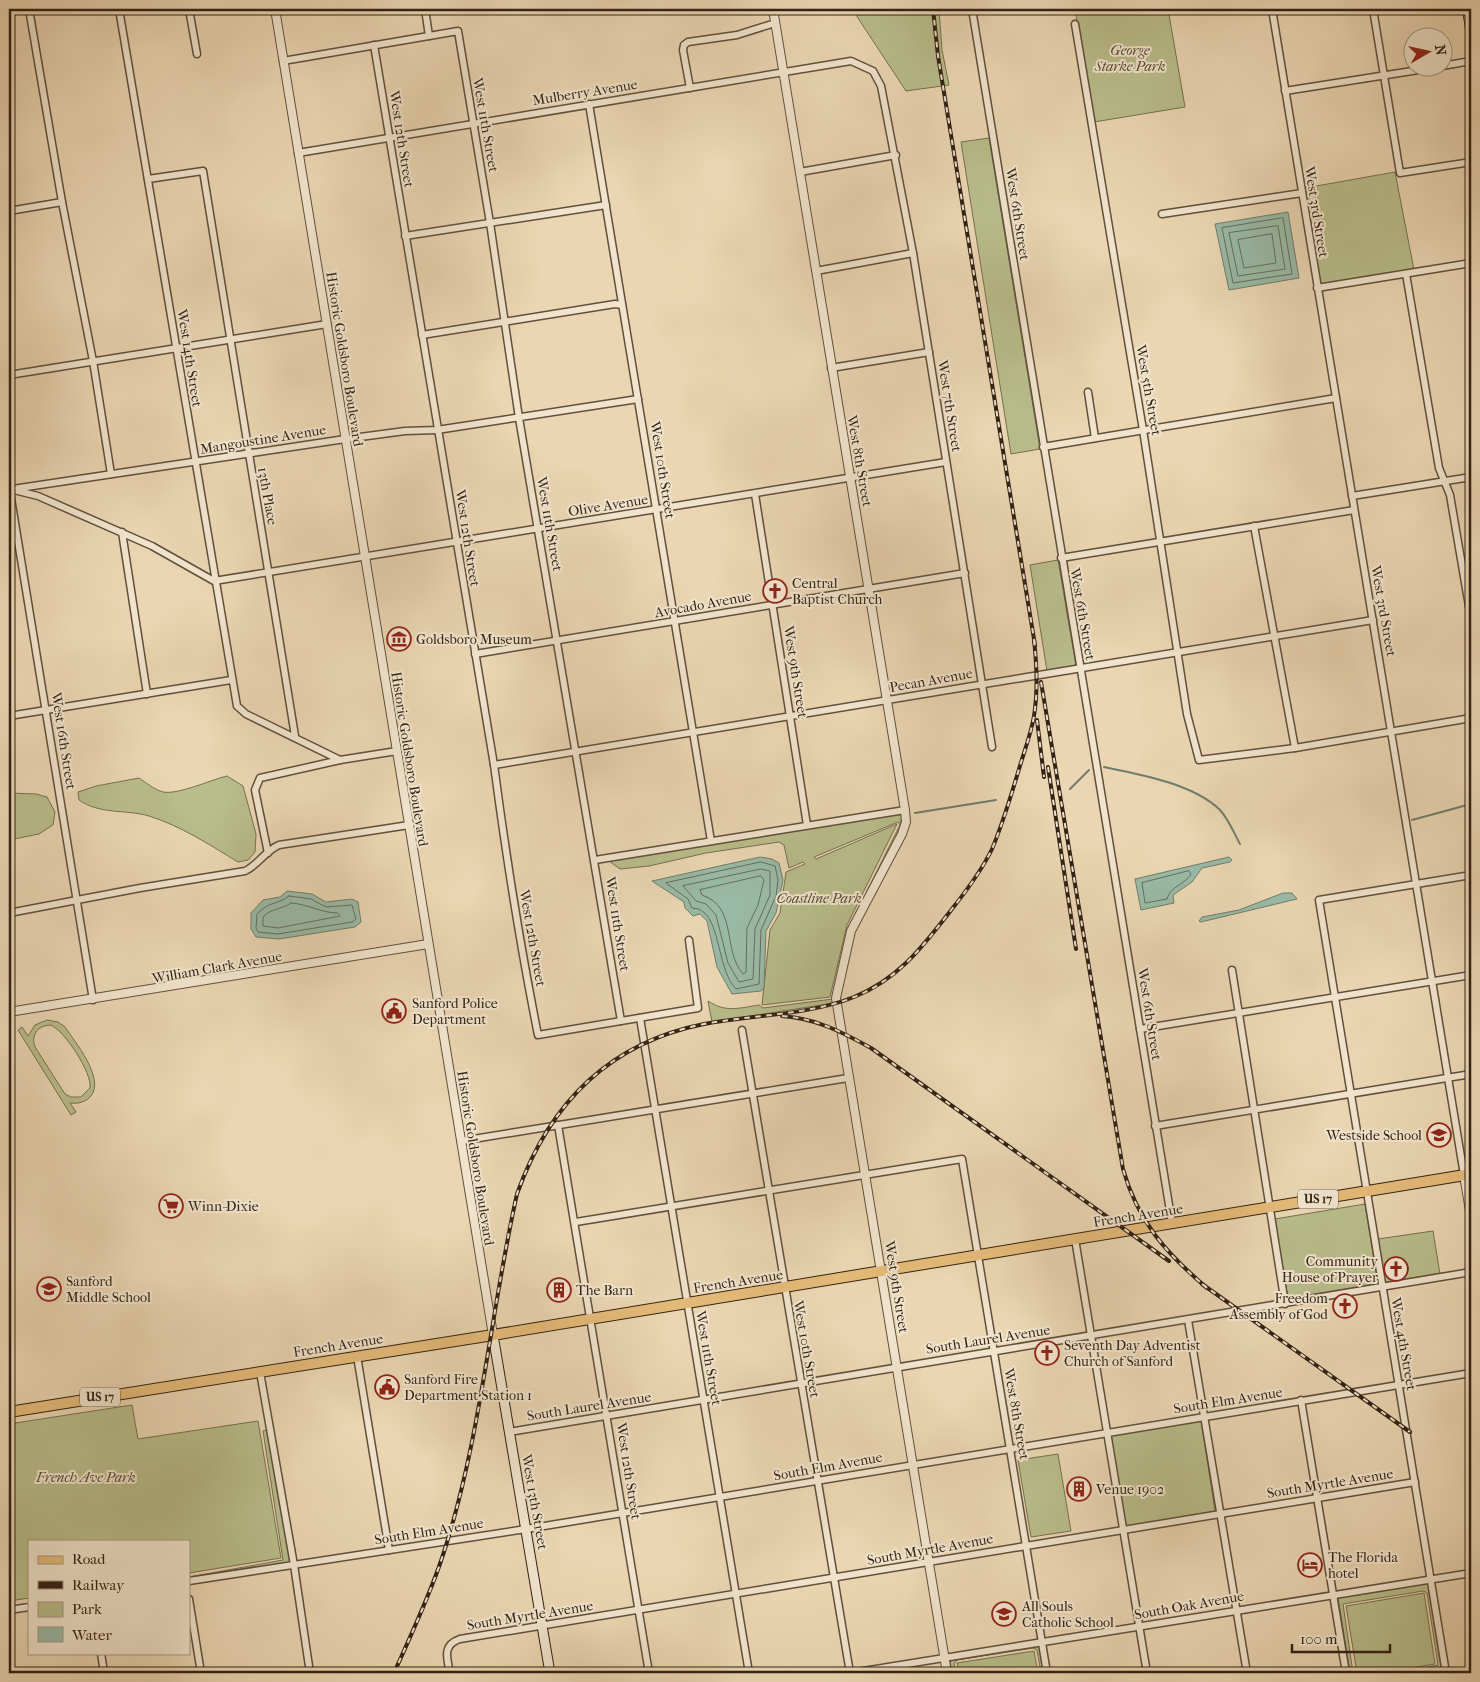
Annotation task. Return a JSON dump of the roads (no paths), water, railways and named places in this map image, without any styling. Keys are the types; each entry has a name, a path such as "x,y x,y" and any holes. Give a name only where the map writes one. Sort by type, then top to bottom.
{"main road":[{"path":"1469,12 1471,29"},
{"name":"French Avenue","path":"9,1412 493,1335 1468,1174"},
{"name":"West 13th Street","path":"493,1335 550,1673"}],"street":[{"path":"29,9 62,202 93,361 110,474"},
{"name":"West 14th Street","path":"119,9 231,680 239,711 295,736"},
{"path":"189,9 197,54"},
{"name":"Historic Goldsboro Boulevard","path":"275,9 493,1335"},
{"path":"284,61 429,36 425,9"},
{"name":"West 8th Street","path":"773,9 831,368 906,810 906,822 902,834 862,908"},
{"name":"West 6th Street","path":"972,9 1172,1223"},
{"name":"West 3rd Street","path":"1272,9 1448,1077 1468,1174 1471,1217"},
{"path":"1373,9 1400,173 1471,162"},
{"path":"690,88 684,45 688,42 737,34 775,23"},
{"name":"West 5th Street","path":"1075,24 1143,430 1187,714 1199,760 1295,748"},
{"name":"West 11th Street","path":"429,36 458,31 490,223 519,418 621,1021"},
{"name":"West 12th Street","path":"374,45 455,543 494,765 511,872 519,940 538,1035 621,1021"},
{"name":"Mulberry Avenue","path":"298,153 851,61 873,71"},
{"path":"1452,64 1471,61"},
{"name":"West 7th Street","path":"873,71 881,86 896,155 992,747"},
{"path":"1285,91 1402,72"},
{"name":"West 10th Street","path":"589,104 711,841"},
{"path":"800,172 896,155"},
{"name":"13th Place","path":"148,179 203,170 295,736"},
{"path":"1162,214 1302,193"},
{"path":"9,211 62,202"},
{"path":"405,236 606,205"},
{"path":"816,271 913,253"},
{"path":"1317,288 1471,263"},
{"path":"1406,274 1439,468 1450,495 1471,618"},
{"path":"422,335 615,304 622,305"},
{"path":"9,375 326,324"},
{"path":"831,368 929,352"},
{"path":"1088,392 1095,438"},
{"path":"1043,447 1336,398"},
{"name":"Mangoustine Avenue","path":"9,488 345,439 405,431 437,430 638,399"},
{"name":"Olive Avenue","path":"214,581 268,574 946,462"},
{"path":"1352,496 1471,477"},
{"path":"9,488 38,496 122,532 152,546 214,581"},
{"name":"West 16th Street","path":"9,488 47,710 93,1000"},
{"name":"West 9th Street","path":"755,494 807,825"},
{"path":"1061,558 1354,510"},
{"path":"1254,526 1295,748 1471,718"},
{"path":"122,532 147,694"},
{"name":"Avocado Avenue","path":"475,654 965,573"},
{"name":"Pecan Avenue","path":"494,765 1373,620"},
{"path":"9,716 231,680"},
{"path":"295,736 340,760"},
{"path":"268,853 255,790 258,781 267,776 322,766 340,760 397,751"},
{"path":"595,860 906,810"},
{"path":"9,914 140,888 245,871 254,867 279,845 409,825"},
{"path":"1417,885 1471,875"},
{"name":"West 4th Street","path":"1417,885 1319,900 1446,1673"},
{"name":"West 9th Street","path":"862,908 851,930 836,998 848,1078 867,1176 947,1673"},
{"path":"621,1021 698,1008 688,940"},
{"name":"William Clark Avenue","path":"9,1012 93,1000 428,944"},
{"path":"1232,970 1284,1304"},
{"path":"1140,1029 1471,975"},
{"name":"West 11th Street","path":"640,1018 749,1673"},
{"name":"West 10th Street","path":"742,1030 832,1578 851,1673"},
{"path":"1155,1126 1471,1074"},
{"path":"460,1141 848,1078"},
{"name":"West 12th Street","path":"558,1125 576,1222 649,1673"},
{"name":"West 8th Street","path":"867,1176 962,1159 1047,1673"},
{"path":"576,1222 768,1190 867,1176"},
{"path":"1075,1239 1121,1530 1147,1673"},
{"name":"South Laurel Avenue","path":"509,1432 1471,1272"},
{"path":"1188,1320 1247,1673"},
{"path":"357,1356 389,1550"},
{"path":"260,1372 294,1565 310,1673"},
{"name":"South Elm Avenue","path":"190,1581 526,1529 1471,1373"},
{"path":"1301,1400 1346,1673"},
{"name":"South Myrtle Avenue","path":"450,1673 446,1652 450,1643 460,1639 1415,1482"},
{"name":"South Oak Avenue","path":"851,1673 1471,1572"},
{"path":"190,1605 201,1673"},
{"path":"9,1610 28,1607"},
{"path":"101,1654 104,1673"},
{"path":"1463,1673 1471,1672"}],"water":[{"path":"1288,212 1299,278 1229,290 1215,224"},
{"path":"760,857 772,859 779,863 783,880 776,913 766,931 764,988 761,991 732,994 717,967 707,921 700,914 693,916 685,908 684,902 652,881"},
{"path":"1229,857 1232,860 1230,862 1202,868 1192,882 1173,895 1174,903 1141,910 1135,879"},
{"path":"287,891 312,894 326,902 352,899 358,902 361,922 355,927 279,939 256,937 251,929 251,913 263,900 280,897"},
{"path":"1283,893 1292,893 1297,899 1199,921 1202,917 1239,910"}],"waterway":[{"path":"1104,767 1165,781 1196,793 1220,810 1229,822 1240,844"},
{"path":"1070,789 1089,770"},
{"path":"915,813 996,800"},
{"path":"1412,820 1471,804"}],"railway":[{"path":"933,9 938,56 1035,645"},
{"path":"394,1673 431,1587 442,1558 455,1513 476,1423 499,1285 517,1194 530,1162 546,1132 565,1106 587,1082 612,1062 639,1046 670,1033 704,1024 800,1011 837,1003 870,990 909,960 931,936 969,887 984,865 996,839 1010,799 1034,716 1037,678 1034,640"},
{"path":"1041,682 1123,1169 1129,1188 1145,1221 1166,1249 1207,1288"},
{"path":"1037,720 1044,777"},
{"path":"1048,767 1076,949"},
{"path":"782,1016 817,1023 839,1031 871,1048 1169,1261"},
{"path":"1202,1284 1410,1432"}],"place":[{"name":"Central Baptist Church","path":"775,591"},
{"name":"Goldsboro Museum","path":"399,639"},
{"name":"Sanford Police Department","path":"394,1011"},
{"name":"Westside School","path":"1439,1135"},
{"name":"Winn-Dixie","path":"171,1206"},
{"name":"Community House of Prayer","path":"1396,1269"},
{"name":"Sanford Middle School","path":"49,1289"},
{"name":"The Barn","path":"559,1290"},
{"name":"Freedom Assembly of God","path":"1345,1306"},
{"name":"Seventh Day Adventist Church of Sanford","path":"1047,1353"},
{"name":"Sanford Fire Department Station 1","path":"387,1387"},
{"name":"Venue 1902","path":"1079,1489"},
{"name":"The Florida hotel","path":"1310,1565"},
{"name":"All Souls Catholic School","path":"1004,1614"}],"park label":[{"name":"George Starke Park","path":"1130,58"},
{"name":"Coastline Park","path":"819,898"},
{"name":"French Ave Park","path":"86,1477"}]}
